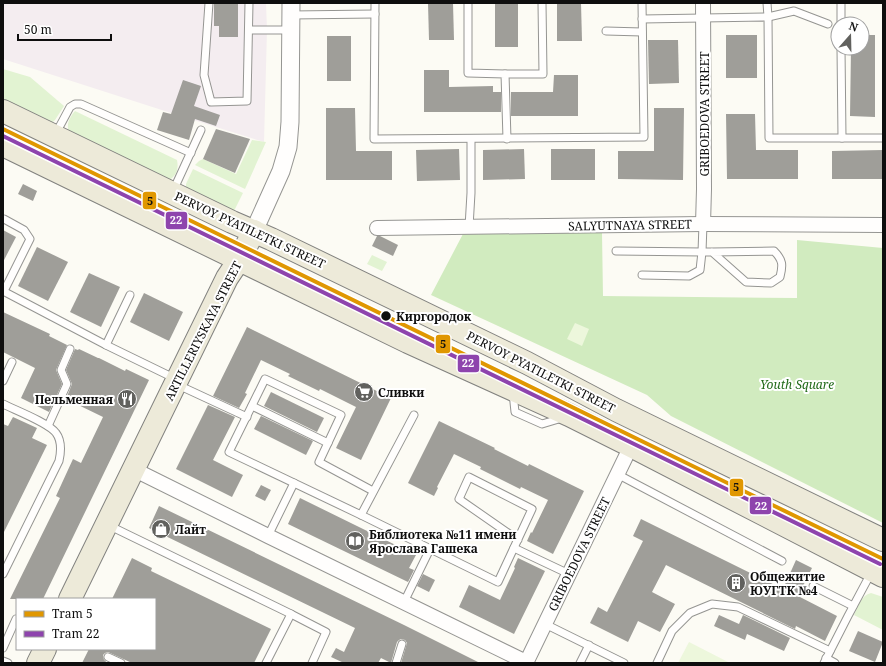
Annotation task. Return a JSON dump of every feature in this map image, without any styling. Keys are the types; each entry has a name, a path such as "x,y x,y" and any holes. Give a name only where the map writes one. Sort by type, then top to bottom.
{"main road":[{"name":"PERVOY PYATILETKI STREET","path":"3,111 172,194 232,222 271,238 527,363 623,414 883,540"},
{"name":"PERVOY PYATILETKI STREET","path":"3,145 408,342 569,415 878,573"},
{"name":"ARTILLERIYSKAYA STREET","path":"70,598 227,278 239,260 254,231"},
{"path":"38,663 44,650"}],"street":[{"name":"GRIBOEDOVA STREET","path":"703,3 703,224"},
{"name":"ARTILLERIYSKAYA STREET","path":"254,231 281,171 288,147 290,122 291,16"},
{"name":"SALYUTNAYA STREET","path":"377,228 703,224 883,224"},
{"name":"GRIBOEDOVA STREET","path":"526,663 631,446"},
{"path":"134,469 526,663"}],"lane":[{"path":"209,3 204,75 211,102 247,101 250,3"},
{"path":"375,3 374,139 644,137 642,3"},
{"path":"468,3 468,73 543,74 542,3"},
{"path":"767,3 769,138 883,138"},
{"path":"841,3 841,16"},
{"path":"642,19 768,18 794,11 828,24"},
{"path":"249,30 291,16 375,14"},
{"path":"606,31 642,32"},
{"path":"841,56 842,138"},
{"path":"505,74 507,139"},
{"path":"54,136 70,106 80,104 191,153"},
{"path":"172,194 201,130"},
{"path":"468,227 471,193 471,139"},
{"path":"4,219 24,230 30,239 4,291 247,417"},
{"path":"642,275 688,276 700,270 703,224"},
{"path":"616,251 774,251 780,257 783,266 780,277 771,284 746,282 712,252"},
{"path":"106,345 130,296"},
{"path":"48,426 67,384 61,370 70,349"},
{"path":"3,381 12,362"},
{"path":"373,491 319,462 341,415 265,379 230,452 498,582 518,540 532,509 469,477 460,499 518,540"},
{"path":"3,404 48,426 56,433 60,443 61,452 59,461 3,574"},
{"path":"252,406 328,443"},
{"path":"361,515 414,415"},
{"path":"617,474 782,561"},
{"path":"268,536 294,484"},
{"path":"106,524 326,632 312,663"},
{"path":"514,548 569,574"},
{"path":"404,602 430,549"},
{"path":"835,663 825,661 853,606 878,573"},
{"path":"813,586 853,606"},
{"path":"656,663 672,631 690,613 712,604 738,607 830,651"},
{"path":"269,662 291,614"},
{"path":"3,648 16,619"},
{"path":"545,624 624,663"},
{"path":"396,663 402,644"},
{"path":"580,663 589,645"},
{"path":"108,657 121,663"},
{"path":"3,661 8,663"}],"shaded area":[{"path":"3,3 266,3 267,30 264,142 3,59"}],"green space":[{"path":"3,69 30,77 64,106 52,123 3,102"},
{"path":"75,111 177,160 178,167 175,175 168,181 69,133 69,121"},
{"path":"252,140 266,142 245,189 195,165 203,159 236,174"},
{"path":"193,169 243,193 234,211 186,188 186,184"},
{"name":"Youth Square","path":"464,232 602,233 603,296 797,298 797,240 883,248 883,523 671,416 647,395 431,295"},
{"path":"372,255 387,262 382,271 367,264"},
{"path":"575,323 589,329 582,346 567,339"},
{"path":"871,593 883,597 883,630 854,615 862,599"},
{"path":"689,642 730,663 678,663"}],"building":[{"path":"214,3 238,3 238,37 219,37 219,26 214,26"},
{"path":"428,3 453,3 454,40 429,40"},
{"path":"495,3 518,3 518,47 495,47"},
{"path":"557,3 581,3 582,41 557,41"},
{"path":"726,35 757,35 757,78 726,78"},
{"path":"870,35 875,35 875,117 850,116 851,56 870,56"},
{"path":"327,36 351,36 351,81 327,81"},
{"path":"648,40 678,40 679,83 649,84"},
{"path":"424,70 449,70 449,87 493,86 493,92 501,92 501,112 424,112"},
{"path":"554,75 578,75 578,116 511,116 511,92 553,92"},
{"path":"183,80 201,86 194,106 220,115 216,126 195,119 189,140 157,130 163,112 171,114"},
{"path":"326,108 355,108 356,151 392,151 392,180 326,180"},
{"path":"654,108 684,108 683,180 618,179 618,151 654,151"},
{"path":"726,114 755,114 756,150 798,150 798,179 727,179"},
{"path":"216,129 250,139 235,173 203,159"},
{"path":"459,149 460,180 417,181 416,150"},
{"path":"524,149 525,179 483,180 483,150"},
{"path":"551,149 595,149 595,180 551,180"},
{"path":"883,150 883,179 832,179 832,151"},
{"path":"23,184 37,191 33,201 18,194"},
{"path":"3,230 16,237 3,262"},
{"path":"377,236 398,245 393,256 372,246"},
{"path":"37,247 68,262 48,301 18,286"},
{"path":"89,273 120,287 101,327 70,312"},
{"path":"144,293 183,312 169,341 130,322"},
{"path":"3,312 50,334 49,336 67,345 56,370 62,384 49,412 21,398 35,368 3,352"},
{"path":"247,327 391,398 361,460 336,448 356,407 320,389 319,391 288,376 290,374 261,360 245,393 247,394 239,408 213,396"},
{"path":"75,349 79,349 125,371 126,369 149,380 43,598 10,599 60,498 56,496 73,459 81,463 103,417 66,399 72,384 66,370"},
{"path":"271,392 324,418 317,432 264,406"},
{"path":"208,405 235,417 213,460 243,475 232,497 176,469"},
{"path":"261,416 313,441 306,455 254,429"},
{"path":"13,417 37,428 32,438 47,445 3,534 3,424 8,426"},
{"path":"439,421 528,466 529,464 584,491 553,554 527,541 548,500 521,487 520,489 480,469 481,467 454,454 434,496 408,483"},
{"path":"261,485 271,490 265,501 255,496"},
{"path":"300,498 416,555 409,568 414,570 408,582 288,524"},
{"path":"159,506 480,663 401,663 407,643 405,640 401,639 397,642 391,663 381,658 378,663 344,663 331,657 336,648 344,652 355,628 149,528"},
{"path":"641,519 783,589 796,560 812,568 798,596 837,616 825,641 796,626 795,629 666,565 652,592 675,604 660,632 638,621 628,642 590,623 598,607 607,612 643,541 633,536"},
{"path":"132,558 152,568 151,571 271,629 254,663 132,663 108,652 103,655 104,660 106,661 105,663 82,663 88,650 156,650 156,598 112,598"},
{"path":"518,558 545,571 514,634 459,607 469,585 500,600"},
{"path":"423,574 435,580 429,592 417,586"},
{"path":"719,615 739,624 743,615 790,638 784,651 747,634 745,640 714,626"},
{"path":"858,631 883,642 875,662 849,651"}],"tram line":[{"name":"5","path":"3,129 883,559"},
{"name":"22","path":"3,136 880,564"}],"place":[{"name":"Киргородок","path":"386,316"},
{"name":"Сливки","path":"364,392"},
{"name":"Пельменная","path":"127,399"},
{"name":"Лайт","path":"161,529"},
{"name":"Библиотека №11 имени Ярослава Гашека","path":"355,541"},
{"name":"Общежитие ЮУГТК №4","path":"736,583"}]}
